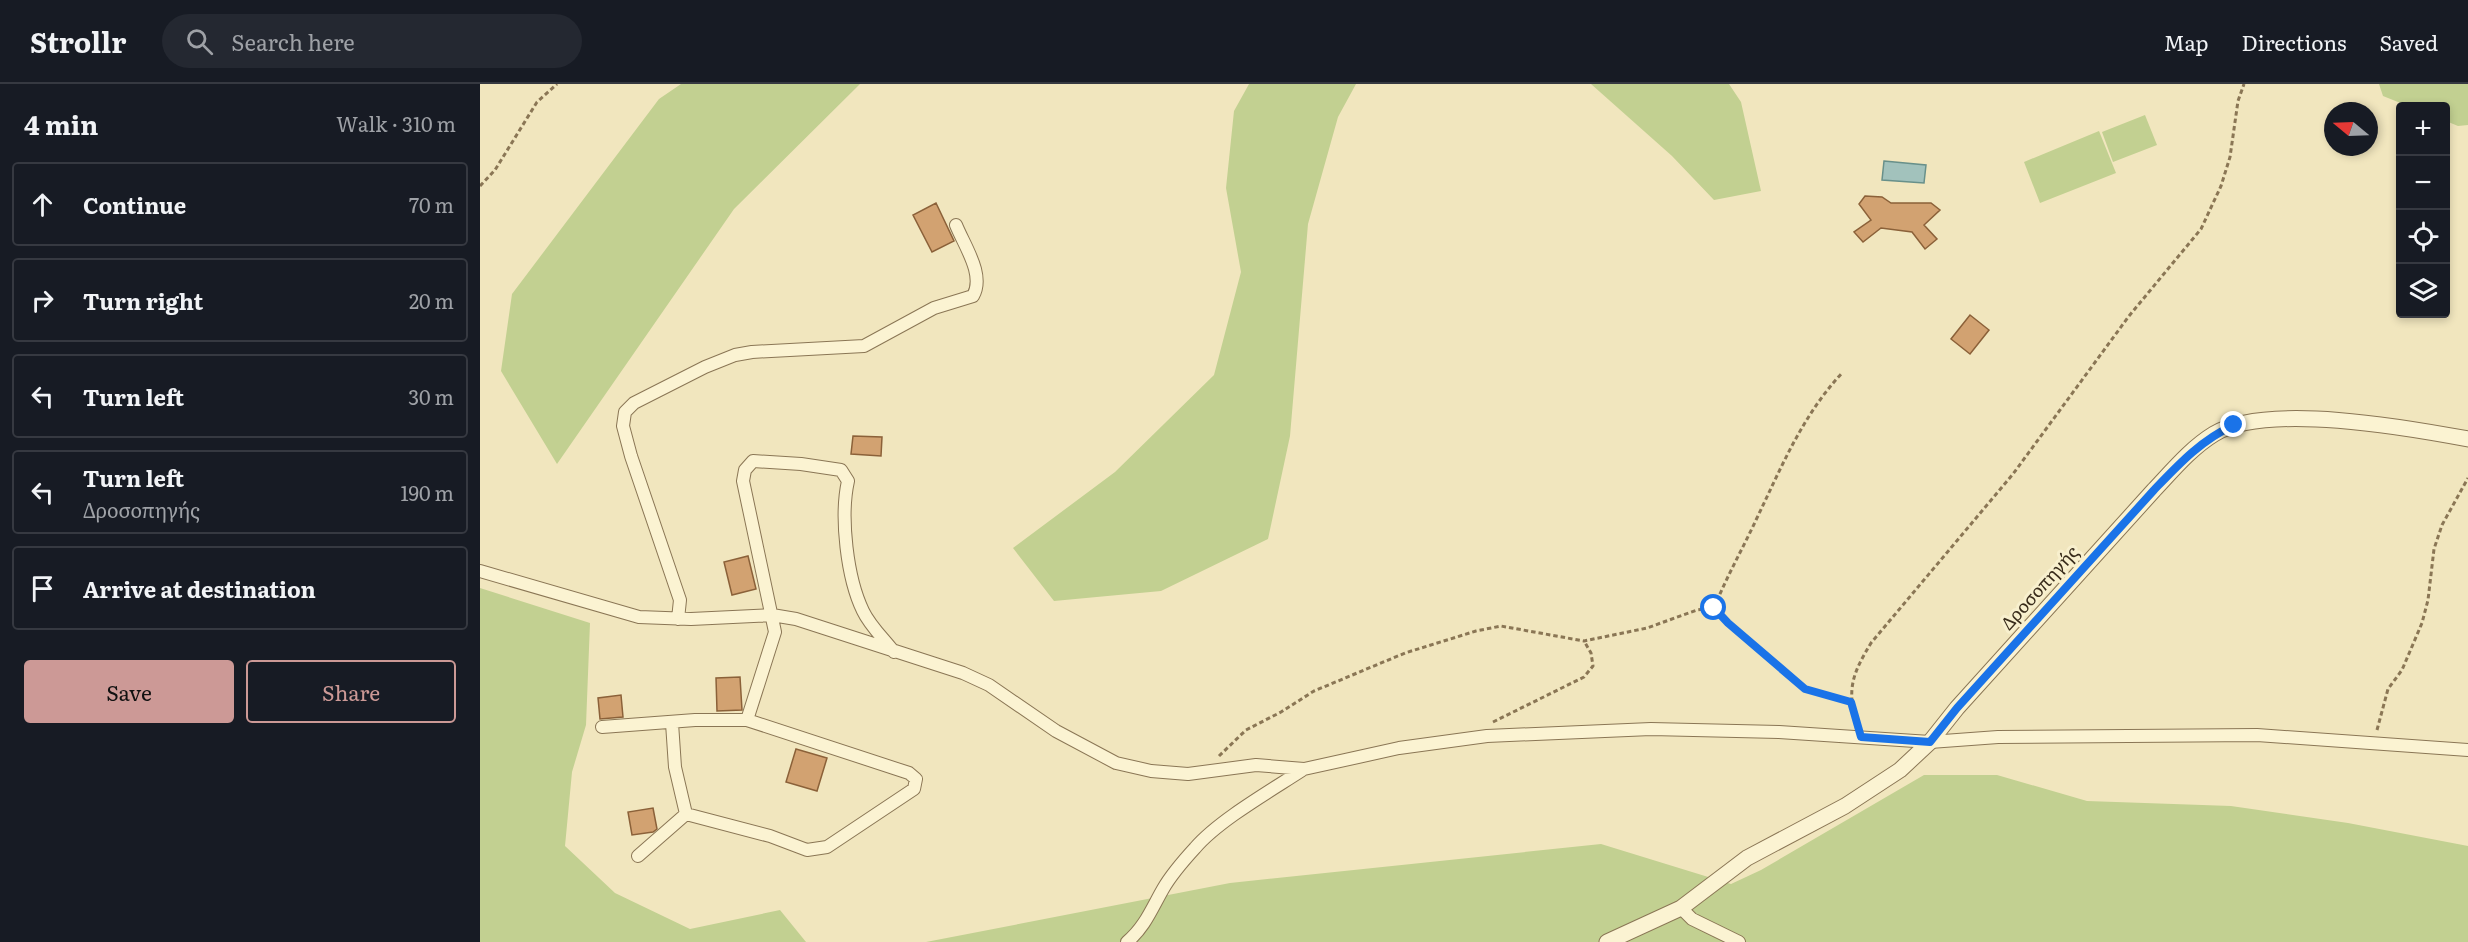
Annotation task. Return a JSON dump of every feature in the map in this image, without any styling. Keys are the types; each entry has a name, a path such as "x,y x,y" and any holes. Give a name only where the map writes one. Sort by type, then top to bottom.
{"street":[{"path":"678,619 680,600 631,456 623,426 625,412 634,403 666,386 735,355 752,352 864,346 934,308 973,296 978,288 978,278 956,225"},
{"name":"Δροσοπηγής","path":"1607,942 1681,908 1747,858 1845,806 1900,770 1930,742 1957,708 2154,490 2187,456 2214,434 2234,425 2291,419 2421,430 2468,439"},
{"path":"747,720 775,632 743,481 745,470 753,461 801,464 841,470 848,481 845,495 846,517 853,587 864,613 894,652"},
{"path":"480,571 639,617 678,619 772,615 796,619 963,673 989,685 1056,731 1116,763 1151,771 1188,774 1256,765 1304,769 1399,748 1487,736 1651,729 1930,742 1998,737 2257,735 2468,750"},
{"path":"602,727 695,720 747,720 909,773 916,779 914,789 827,847 807,850 770,836 686,814"},
{"path":"672,723 675,767 686,814"},
{"path":"1127,942 1137,934 1151,914 1164,887 1196,846 1225,823 1304,769"},
{"path":"638,856 686,814"},
{"path":"1681,908 1692,920 1739,942"}],"path":[{"path":"480,186 495,170 537,102 557,84"},
{"path":"1861,737 1851,702 1851,686 1870,643 2013,474 2129,316 2201,228 2222,186 2230,157 2238,101 2244,84"},
{"path":"1714,608 1788,451 1823,393 1842,373"},
{"path":"2374,743 2385,698 2402,670 2422,623 2428,600 2434,549 2442,525 2468,478"},
{"path":"1714,608 1736,630 1805,689 1851,702"},
{"path":"1208,772 1224,748 1246,730 1314,691 1405,652 1501,626 1584,641 1647,628 1697,610 1714,608"},
{"path":"1491,723 1584,677 1593,666 1591,653 1584,641"}],"green space":[{"path":"681,84 860,84 734,209 557,464 501,371 512,294 659,99"},
{"path":"1249,84 1356,84 1338,117 1308,224 1290,436 1268,539 1161,591 1054,601 1013,548 1115,472 1214,375 1241,272 1226,188 1234,111"},
{"path":"1591,84 1729,84 1741,102 1761,191 1714,200 1672,156"},
{"path":"2379,84 2468,84 2468,125 2458,126 2450,123 2450,102 2398,102 2383,96"},
{"path":"2145,115 2157,145 2113,162 2102,132"},
{"path":"2099,131 2116,173 2040,203 2024,162"},
{"path":"480,588 590,623 586,725 572,772 565,846 615,893 690,929 780,910 806,942 480,942"},
{"path":"1924,775 1997,775 2087,801 2231,806 2348,823 2468,846 2468,942 926,942 1230,883 1601,844 1731,884 1761,870"}],"water":[{"path":"1884,161 1926,165 1924,183 1882,180"}],"building":[{"path":"1865,196 1882,197 1891,203 1931,203 1940,210 1924,225 1937,239 1925,249 1912,232 1881,228 1863,242 1854,232 1871,220 1859,204"},
{"path":"936,203 954,241 932,252 913,215"},
{"path":"1970,315 1989,330 1970,354 1951,339"},
{"path":"853,436 882,437 881,456 851,454"},
{"path":"748,556 756,589 732,595 724,562"},
{"path":"740,677 742,710 717,711 716,678"},
{"path":"621,695 623,717 600,719 598,698"},
{"path":"796,749 827,758 817,791 786,782"},
{"path":"653,808 657,829 653,832 632,835 628,812"}],"route":[{"path":"1714,608 1728,623 1805,689 1851,702 1861,737 1930,742 1957,708 2154,490 2187,456 2214,434 2234,425"}]}
